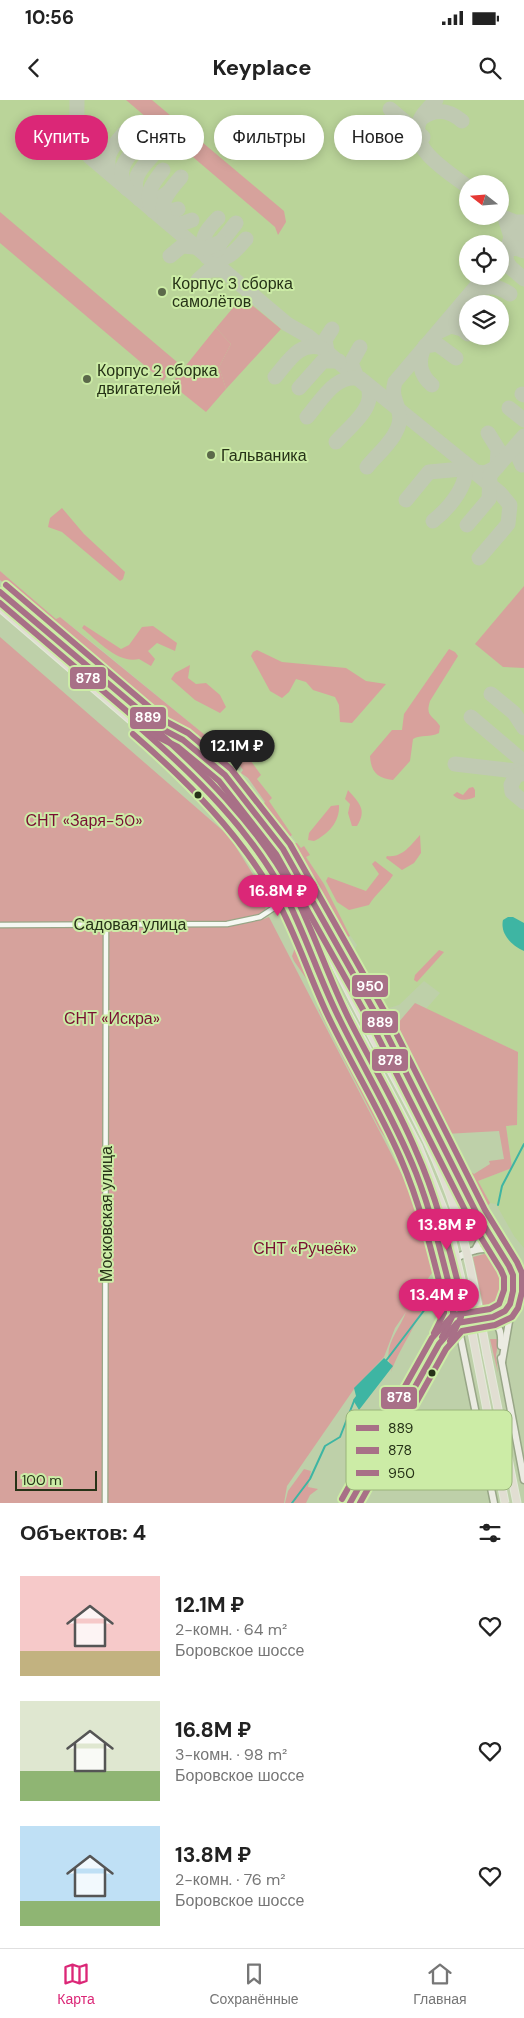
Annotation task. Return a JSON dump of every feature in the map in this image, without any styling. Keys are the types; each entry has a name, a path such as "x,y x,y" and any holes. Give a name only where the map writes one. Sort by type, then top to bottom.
{"main road":[{"path":"0,592 162,729 226,791 265,842 292,886 424,1134 454,1207 476,1297 498,1410"},
{"path":"0,608 142,729 203,786 240,828 286,900 416,1142 446,1216 465,1296 487,1410"},
{"path":"162,729 183,740 225,775 283,848 383,1027 478,1215 508,1265 524,1280"},
{"path":"299,924 308,950 338,1018 413,1165 436,1231 458,1323 476,1410"},
{"path":"475,1250 480,1244 482,1237 478,1215"},
{"path":"446,1275 453,1260 475,1250 489,1249 500,1253"},
{"path":"502,1362 512,1297 513,1280 508,1265"},
{"path":"440,1344 458,1323 503,1313 512,1297 524,1285"},
{"path":"403,1410 440,1344 453,1315 452,1300"},
{"path":"456,1314 460,1318 471,1321"},
{"path":"482,1319 494,1322 499,1327 502,1336 502,1362 511,1410"},
{"path":"440,1344 450,1337 462,1342"},
{"path":"512,1416 524,1480"},
{"path":"512,1478 517,1503"},
{"path":"350,1503 357,1490"},
{"path":"491,1490 494,1503"},
{"path":"502,1490 505,1503"}],"street":[{"name":"Садовая улица","path":"0,925 227,924 260,917 286,900"},
{"name":"Московская улица","path":"104,1503 106,925"}],"shaded area":[{"path":"0,100 524,100 524,1248 514,1236 496,1204 490,1203 478,1181 512,1168 506,1126 517,1125 518,1052 426,1009 440,993 424,981 399,1005 389,1008 382,1006 353,955 357,945 347,931 324,884 306,857 309,854 304,846 301,848 297,843 268,801 272,798 257,779 261,775 241,751 234,755 219,749 204,739 205,735 97,646 60,617 56,619 0,571"},
{"path":"216,328 231,344 219,367 226,389 206,412 171,384"},
{"path":"62,508 84,534 125,572 123,579 120,581 62,532 48,527 50,518"},
{"path":"84,625 121,649 129,645 142,627 153,626 177,643 175,651 157,643 148,651 155,659 151,666 139,659 131,660 116,655 82,628"},
{"path":"449,649 458,656 430,701 428,710 440,726 439,733 413,739 410,761 393,780 379,776 372,767 370,756 392,730 402,730 404,714"},
{"path":"257,650 282,662 346,668 366,681 386,684 352,723 340,722 339,705 335,697 313,690 306,682 296,679 289,692 282,698 270,691 251,656"},
{"path":"190,665 188,678 196,684 206,683 220,695 226,707 220,713 195,700 171,679 175,673"},
{"path":"473,787 475,797 466,800 453,795 457,792 463,795 469,788"},
{"path":"348,790 362,810 357,826 352,826 348,813 350,804 345,799"},
{"path":"339,805 339,811 332,827 314,841 308,840 309,833 331,806"},
{"path":"420,835 421,853 414,863 402,870 386,858 387,856 401,853"},
{"path":"375,861 393,875 369,905 349,910 337,902 326,881 328,877 366,891 379,874 372,864"},
{"path":"295,948 299,951 334,1026 393,1143 389,1143 380,1130 319,1010 317,994 294,961 292,956"},
{"path":"439,950 444,952 417,982 414,980 415,975"},
{"path":"304,1469 311,1471 308,1487 318,1489 310,1495 306,1503 285,1503 288,1491"}],"green space":[{"path":"126,100 152,100 170,115 144,115"},
{"path":"204,144 214,152 214,160 223,160 284,211 286,222 278,235 275,227 196,160 204,160"},
{"path":"0,212 177,362 163,381 0,243"},
{"path":"242,297 281,329 226,389 219,367 231,344 216,328"},
{"path":"0,571 56,619 60,617 205,735 204,739 219,749 234,755 243,750 261,775 257,779 272,798 269,801 292,835 287,839 285,838 263,804 265,802 248,778 241,773 243,770 236,760 226,764 165,717 0,580"},
{"path":"524,586 524,668 503,667 475,644"},
{"path":"0,637 229,836 267,897 264,919 269,917 413,1196 438,1264 421,1289 429,1290 426,1301 391,1372 392,1366 388,1355 389,1349 406,1312 395,1328 384,1357 354,1389 287,1486 284,1503 0,1503"},
{"path":"294,843 297,843 301,848 304,846 310,855 306,857 324,884 350,936 345,938 340,935 293,848"},
{"path":"415,1003 518,1052 517,1125 506,1126 512,1168 478,1181 490,1203 485,1209 465,1175 471,1172 474,1174 490,1164 489,1161 504,1159 499,1131 445,1134 396,1036 398,1023"},
{"path":"445,1165 478,1232 469,1237"},
{"path":"484,1254 494,1257 502,1264 507,1273 509,1283 508,1294 504,1303 496,1310 485,1314 473,1257"},
{"path":"490,1339 499,1339 496,1355 498,1373"}],"water":[{"path":"513,917 524,923 524,951 508,939 503,930 503,920"},
{"path":"384,1358 393,1366 359,1410 353,1400 356,1396 354,1388"}],"waterway":[{"path":"498,1205 502,1186 524,1144"},
{"path":"385,1362 435,1296"},
{"path":"350,1410 354,1401"},
{"path":"292,1503 310,1479 325,1446 340,1437 346,1422"}],"taxiway":[{"path":"77,100 79,137 90,157 287,324 308,336 368,387 369,395 365,410 336,442"},
{"path":"436,100 421,118 417,129 418,139 423,149 431,158 459,180"},
{"path":"390,109 423,137"},
{"path":"422,118 432,113 442,112 452,114 462,121"},
{"path":"113,176 109,169 108,158 118,141"},
{"path":"126,160 123,166 122,177 127,189"},
{"path":"149,160 141,169 136,180 135,186 139,199 154,200 167,193"},
{"path":"163,170 150,189 150,205 153,211 163,213 178,209"},
{"path":"181,177 165,198 164,215 167,222 181,224 192,220"},
{"path":"218,218 207,231 203,240 204,251 207,257 214,259 225,258 246,239"},
{"path":"509,244 511,237 505,218 515,222 524,222"},
{"path":"217,250 236,223"},
{"path":"509,249 524,232"},
{"path":"170,256 182,246 207,248 221,242"},
{"path":"510,267 506,260 507,250 516,248 524,251"},
{"path":"509,267 524,279"},
{"path":"198,280 209,270 223,270"},
{"path":"367,467 389,442 398,427 400,420 394,394 395,382 477,285"},
{"path":"471,293 481,288 495,287 510,294"},
{"path":"445,324 459,319"},
{"path":"438,332 451,326 459,328"},
{"path":"327,351 325,340 332,329"},
{"path":"432,385 425,377 421,367 421,357 425,346 437,344 456,358"},
{"path":"275,377 290,359 301,350 314,346 322,348"},
{"path":"356,375 351,363 360,347"},
{"path":"299,388 323,361 339,361"},
{"path":"307,417 330,389 344,380 352,378 361,379 476,472 485,473 497,467 498,449 488,433"},
{"path":"509,408 524,420"},
{"path":"467,525 489,499 490,475 524,436"},
{"path":"519,442 516,451 522,465"},
{"path":"433,521 458,494 465,477 461,461"},
{"path":"406,500 429,472 472,470 500,493 510,505 508,524 479,558"},
{"path":"491,694 514,713 524,728"},
{"path":"471,717 524,762"},
{"path":"455,764 524,772"},
{"path":"524,773 516,776 511,785 512,792 524,802"}],"transit line":[{"name":"950","path":"6,585 167,722 188,733 231,769 290,844 391,1023 485,1210 517,1262 522,1273 522,1292 518,1308 512,1317 495,1325 462,1331 446,1349 412,1410"},
{"name":"889","path":"0,592 162,729 183,740 225,775 283,849 383,1027 477,1214 509,1266 513,1275 513,1291 510,1304 505,1311 493,1317 457,1323 439,1344 402,1410"},
{"name":"878","path":"0,603 156,736 178,747 219,781 276,854 375,1031 469,1218 501,1270 504,1277 504,1290 499,1304 490,1309 453,1315 432,1338 392,1410"},
{"name":"950","path":"145,720 187,758 227,799 263,843 293,891 308,922 341,1003 401,1117 430,1187 462,1299 461,1317 450,1341"},
{"name":"889","path":"139,727 201,784 220,805 255,848 285,895 332,1004 399,1134 422,1188 453,1300 453,1315 442,1337"},
{"name":"878","path":"133,734 212,810 246,852 284,913 324,1007 392,1140 414,1192 444,1301 444,1313 434,1333"},
{"name":"878","path":"342,1499 347,1490"},
{"name":"889","path":"350,1503 357,1490"},
{"name":"950","path":"360,1503 367,1490"}],"place":[{"name":"Корпус 3 сборка самолётов","path":"162,292"},
{"name":"Корпус 2 сборка двигателей","path":"87,379"},
{"name":"Гальваника","path":"211,455"}],"park label":[{"name":"СНТ «Заря-50»","path":"84,820"},
{"name":"СНТ «Искра»","path":"112,1018"},
{"name":"СНТ «Ручеёк»","path":"305,1248"}]}
